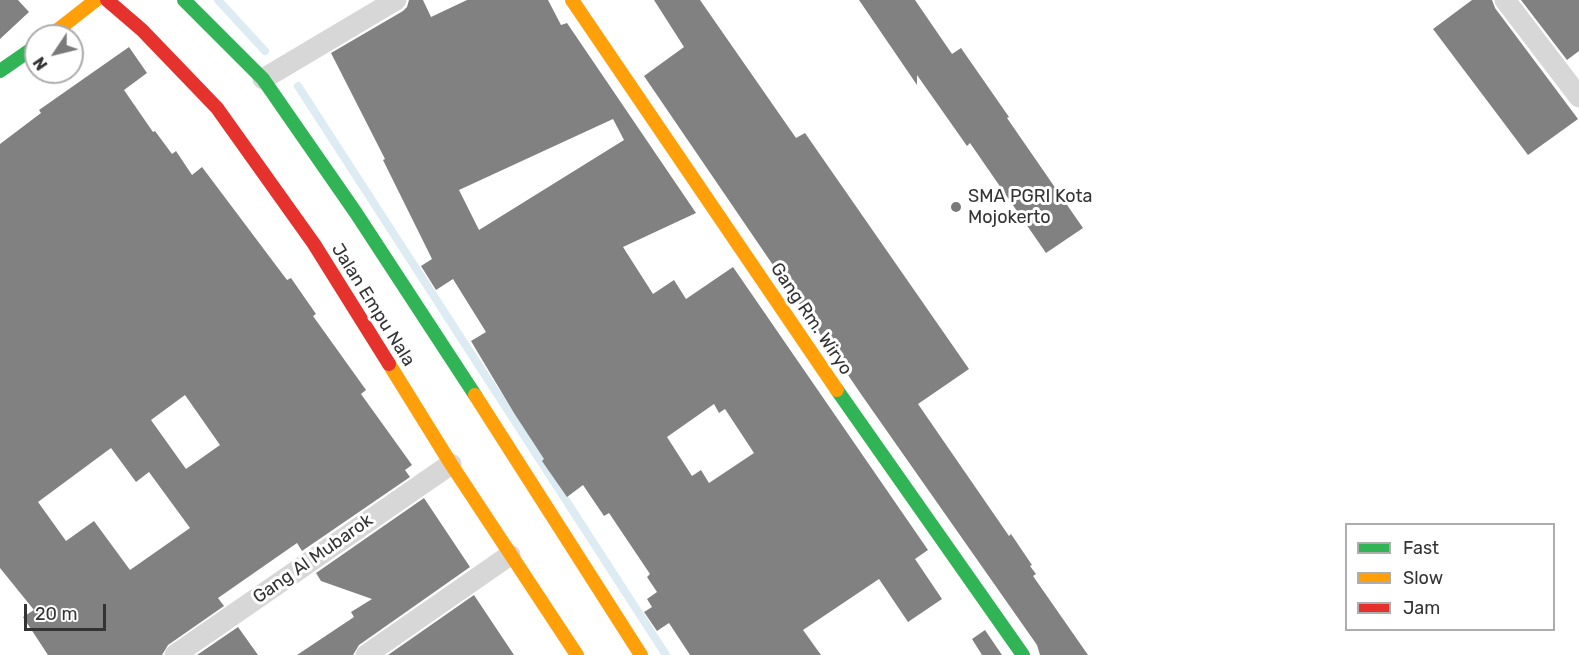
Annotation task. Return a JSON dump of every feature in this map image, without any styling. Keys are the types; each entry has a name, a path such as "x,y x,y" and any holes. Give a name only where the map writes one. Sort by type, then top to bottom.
{"main road":[{"path":"65,24 96,0"},
{"name":"Jalan Empu Nala","path":"107,0 142,30 217,108 314,244 451,464 577,655"},
{"name":"Jalan Empu Nala","path":"184,0 263,79 363,223 641,655"},
{"name":"Gang Rm. Wiryo","path":"572,0 849,407 1023,655"},
{"path":"0,71 24,54"}],"street":[{"path":"263,79 396,0"},
{"path":"1505,0 1579,97"},
{"name":"Gang Al Mubarok","path":"175,655 451,464"},
{"path":"366,655 510,555"}],"building":[{"path":"0,0 18,0 29,12 0,39"},
{"path":"409,0 423,0 431,17 467,0 548,0 561,25 567,23 696,213 623,247 653,294 674,280 686,299 733,267 928,550 915,559 942,599 908,622 879,579 803,630 821,655 690,655 669,623 657,631 644,612 652,607 647,599 657,592 647,577 650,574 609,513 604,516 583,485 567,497 542,461 544,459 471,341 486,332 453,279 436,290 421,266 432,259 383,160 385,159 331,53 407,7","holes":["613,119 624,140 479,230 459,190","714,404 719,413 725,409 754,453 709,483 701,470 692,476 667,437"]},
{"path":"654,0 700,0 796,138 805,133 969,369 918,404 1009,536 1011,534 1032,565 1030,566 1036,574 1033,576 1088,655 1040,655 1037,645 863,397 644,76 684,47"},
{"path":"859,0 915,0 952,54 961,48 1083,228 1046,253 970,143 967,146 917,75 917,85"},
{"path":"1472,0 1492,0 1495,8 1578,119 1528,155 1433,29"},
{"path":"1521,0 1579,0 1579,51 1567,60"},
{"path":"129,47 147,73 124,90 153,132 155,131 172,154 176,151 192,175 202,167 287,280 291,278 316,314 313,316 366,390 361,394 412,465 405,470 410,477 302,551 297,543 218,598 224,606 168,645 162,655 48,655 23,617 34,610 0,568 0,144 41,113 39,110 76,84 84,84 84,78","holes":["185,395 220,445 186,469 151,420","111,448 136,482 149,472 190,528 130,570 94,521 66,541 38,502"]},
{"path":"424,498 470,567 359,645 353,655 297,655 354,617 351,612 372,599 321,581 316,573"},
{"path":"474,595 514,655 388,655"},
{"path":"238,627 258,655 197,655"},
{"path":"985,630 1002,655 982,655 972,639"}],"waterway":[{"path":"218,0 265,51"},
{"path":"298,86 666,655"}],"traffic: fast":[{"path":"184,0 263,79 356,213 475,395"},
{"path":"0,71 24,54"},
{"path":"837,390 1023,655"}],"traffic: slow":[{"path":"65,24 96,0"},
{"path":"572,0 837,390"},
{"path":"389,364 451,464 577,655"},
{"path":"475,395 641,655"}],"traffic: jam":[{"path":"107,0 142,30 217,108 314,244 389,364"}],"place":[{"name":"SMA PGRI Kota Mojokerto","path":"956,207"}]}
